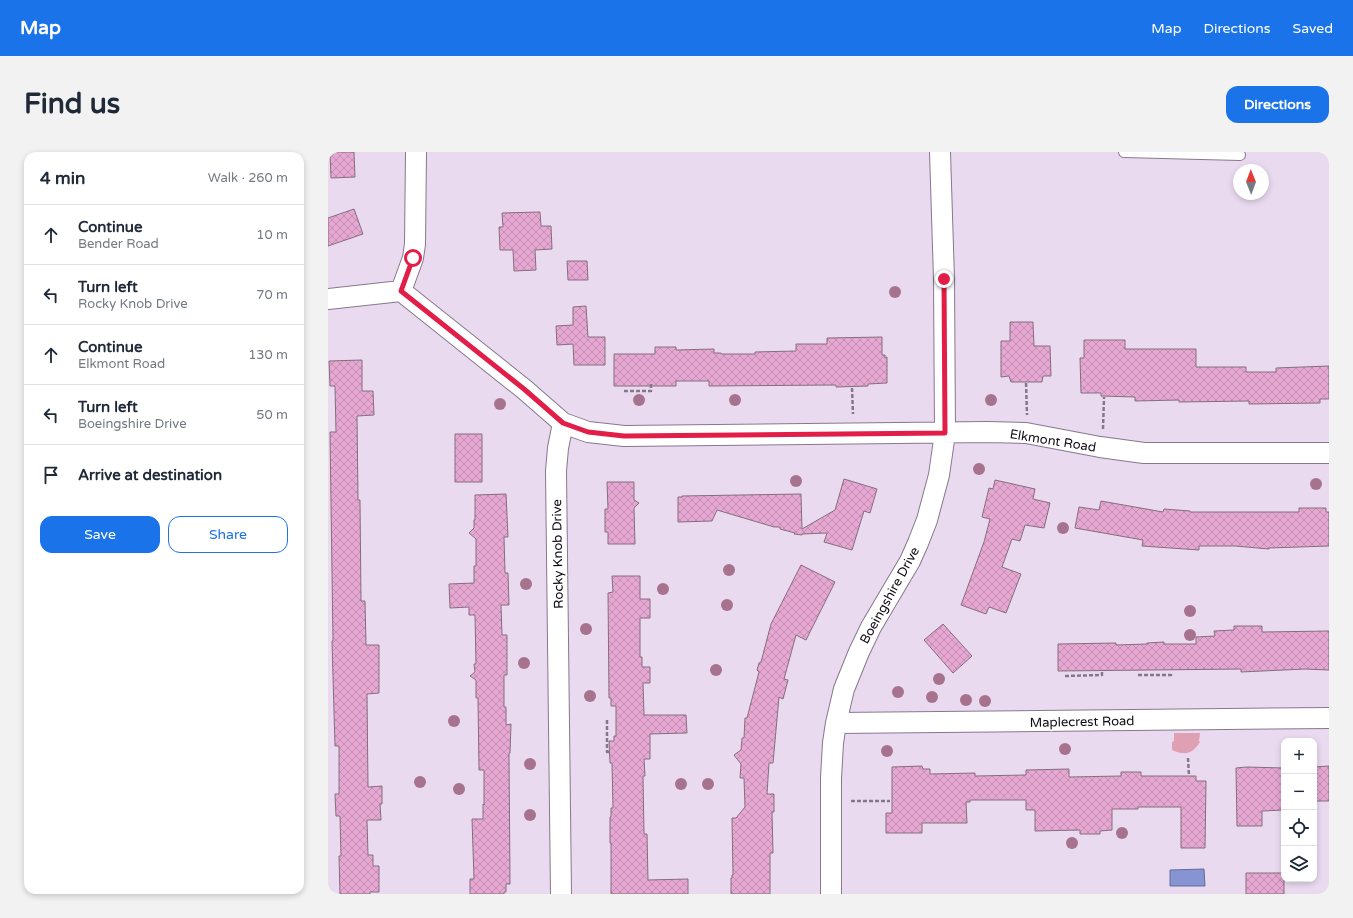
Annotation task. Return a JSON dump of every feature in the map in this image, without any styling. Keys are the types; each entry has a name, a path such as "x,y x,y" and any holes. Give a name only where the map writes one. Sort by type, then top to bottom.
{"street":[{"path":"401,291 413,258 415,244 416,152"},
{"name":"Boeingshire Drive","path":"831,894 832,743 844,690 871,627 910,561 918,543 927,520 939,475 945,433 944,279 940,152"},
{"path":"328,299 401,291 524,389 563,423"},
{"name":"Elkmont Road","path":"563,423 588,432 624,436 988,432 1026,433 1100,447 1158,454 1329,453"},
{"name":"Rocky Knob Drive","path":"561,894 556,471 558,448 563,423"},
{"name":"Maplecrest Road","path":"836,723 1329,718"}],"lane":[{"path":"1124,152 1240,155"}],"path":[{"path":"624,391 651,391 651,383"},
{"path":"1026,383 1026,433"},
{"path":"852,388 854,433"},
{"path":"1100,447 1103,434 1104,397"},
{"path":"1066,676 1102,675 1102,672"},
{"path":"1138,675 1171,675 1171,672"},
{"path":"607,720 607,752 610,752"},
{"path":"1188,758 1189,776"},
{"path":"831,801 890,801"}],"shaded area":[{"path":"1174,733 1200,733 1200,742 1188,753 1177,752 1172,750"}],"water":[{"path":"1204,869 1205,886 1170,886 1170,870"}],"building":[{"path":"330,152 354,152 355,177 331,178"},
{"path":"354,209 363,234 328,246 328,218"},
{"path":"540,212 541,226 551,226 552,249 535,250 536,270 514,271 513,250 500,250 499,227 503,227 502,213"},
{"path":"567,261 587,261 588,280 568,280"},
{"path":"586,306 588,337 605,337 605,365 574,365 573,344 557,345 556,326 573,325 573,307"},
{"path":"1010,322 1033,322 1034,346 1050,346 1051,376 1043,376 1042,382 1011,382 1009,376 1001,377 1001,341 1010,341"},
{"path":"882,337 882,355 885,355 885,358 887,357 887,383 868,384 868,386 836,387 836,385 709,386 709,381 676,381 676,386 614,386 614,354 655,354 655,347 676,347 676,350 714,349 714,353 721,354 755,354 755,352 796,351 796,344 827,344 827,338"},
{"path":"1084,340 1125,340 1125,349 1196,349 1196,367 1246,367 1246,372 1276,372 1276,368 1329,366 1329,399 1320,399 1320,403 1249,404 1249,401 1135,401 1135,397 1101,396 1101,393 1081,393 1080,358 1084,358"},
{"path":"362,360 362,391 373,391 374,415 357,416 361,601 365,601 366,645 379,645 379,693 367,694 368,787 382,786 382,804 380,804 381,820 367,820 368,855 373,855 373,866 379,866 379,892 370,892 370,894 340,894 340,816 336,816 335,794 339,794 339,746 335,746 332,641 330,432 336,432 335,386 330,386 329,361"},
{"path":"455,434 482,434 482,482 455,482"},
{"path":"844,479 877,489 870,513 864,511 852,550 824,542 827,533 802,535 794,534 795,533 780,529 780,527 774,527 717,510 712,521 678,522 678,497 682,496 801,494 802,529 835,510"},
{"path":"995,480 1035,489 1033,499 1050,503 1044,528 1025,525 1020,541 1012,539 1002,567 1021,574 1006,613 989,607 986,614 961,605 984,542 990,519 982,517 989,488 993,489"},
{"path":"607,482 634,482 634,500 639,503 634,508 635,544 608,544 608,532 605,532 605,509 608,509"},
{"path":"506,494 508,537 504,537 505,573 508,573 509,605 501,605 502,635 507,635 507,675 504,675 504,707 506,707 506,725 511,724 509,753 510,884 506,884 506,892 504,892 504,894 470,894 470,879 474,879 472,819 483,819 483,804 484,805 484,770 479,770 478,698 476,698 476,680 470,676 475,672 474,664 476,664 475,615 469,615 469,607 450,608 449,584 474,583 474,566 476,566 476,539 469,533 474,528 475,495"},
{"path":"1101,501 1163,512 1164,509 1190,512 1299,512 1299,508 1326,508 1326,512 1329,512 1329,546 1269,549 1235,546 1199,546 1199,550 1142,546 1143,540 1075,528 1079,507 1099,510"},
{"path":"801,565 835,582 806,640 796,635 784,679 788,680 783,699 779,697 773,763 769,763 767,794 774,794 774,812 772,812 773,853 770,853 770,894 731,894 731,878 733,875 732,818 736,818 745,807 744,778 740,778 741,764 734,755 741,750 742,738 744,738 745,718 747,718 759,672 757,670 759,663 761,662 771,624"},
{"path":"612,576 640,576 640,599 650,599 650,618 640,618 640,657 642,657 642,667 650,667 650,683 643,683 644,715 686,715 687,733 650,734 650,759 644,759 645,776 643,776 644,834 647,834 648,880 688,879 688,894 611,894 610,817 611,808 613,808 612,763 610,763 609,741 614,741 614,736 616,736 616,706 611,706 611,698 609,698 608,593 613,592"},
{"path":"943,624 972,656 953,673 924,640"},
{"path":"1234,626 1262,626 1262,632 1329,631 1329,670 1305,669 1241,672 1241,669 1058,671 1058,644 1116,643 1116,645 1164,642 1164,644 1196,644 1196,637 1215,636 1214,631 1234,630"},
{"path":"922,766 923,769 930,769 930,774 975,773 975,776 1026,775 1026,770 1069,769 1069,777 1121,776 1121,772 1141,772 1141,776 1196,776 1196,781 1206,781 1205,848 1181,848 1181,807 1138,807 1138,809 1112,809 1112,830 1100,831 1100,834 1080,834 1080,830 1035,831 1035,810 1026,810 1026,800 970,800 970,802 966,802 967,823 922,823 922,833 886,833 886,813 892,813 892,767"},
{"path":"1329,766 1329,801 1317,801 1317,767"},
{"path":"1236,768 1281,768 1281,810 1262,811 1262,826 1237,826"},
{"path":"1246,873 1281,873 1281,882 1284,882 1284,894 1246,894"}],"route":[{"path":"413,258 401,291 524,389 563,423 588,432 624,436 945,433 944,279"}]}
